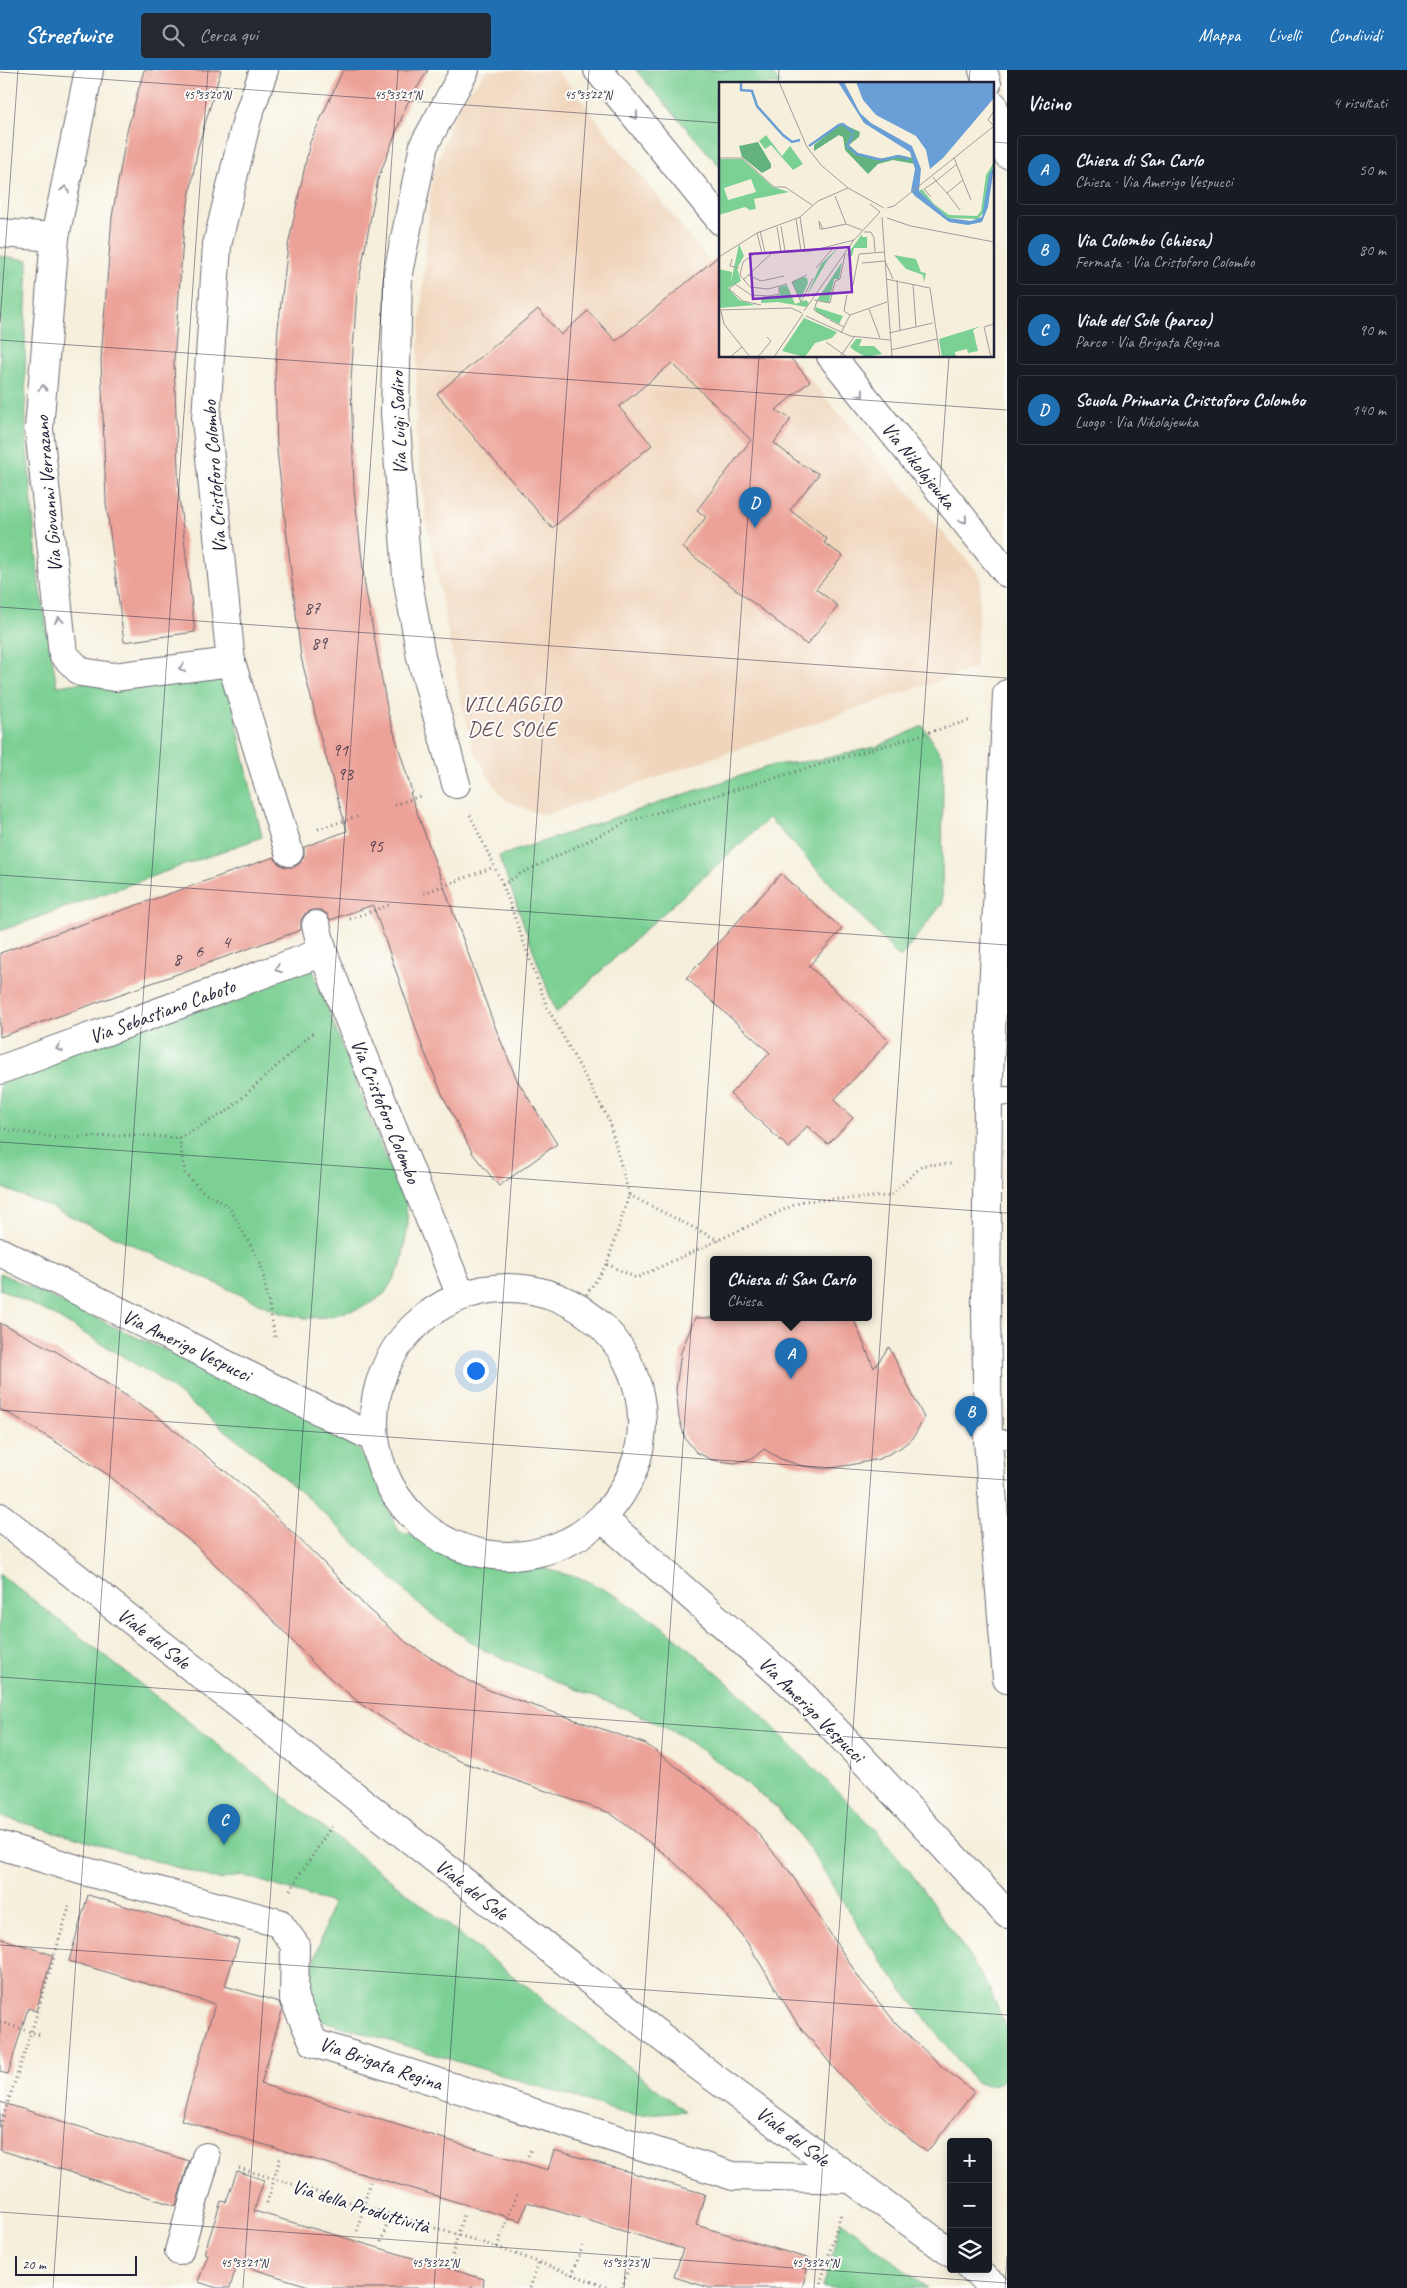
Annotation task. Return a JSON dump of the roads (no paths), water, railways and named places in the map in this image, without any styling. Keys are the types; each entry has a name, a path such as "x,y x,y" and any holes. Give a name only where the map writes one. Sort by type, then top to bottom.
{"street":[{"name":"Via Giovanni Verrazano","path":"90,70 55,236 39,428 63,654 81,672 114,677 231,662"},
{"name":"Via Cristoforo Colombo","path":"264,70 247,119 217,246 206,420 231,662 288,845"},
{"name":"Via Luigi Sodiro","path":"456,784 421,657 407,576 395,413 398,272 424,145 465,70"},
{"path":"598,70 719,219"},
{"path":"994,108 1007,154"},
{"path":"0,233 55,236"},
{"name":"Via Nikolajewka","path":"832,358 1007,573"},
{"path":"1006,702 997,1097 989,1163 997,1213 998,1440 1007,1679"},
{"name":"Via Cristoforo Colombo","path":"316,925 344,1007 460,1296"},
{"name":"Via Sebastiano Caboto","path":"0,1070 324,952"},
{"name":"Via Amerigo Vespucci","path":"0,1252 374,1438"},
{"path":"500,1287 541,1291 578,1307 609,1333 632,1367 642,1407 640,1448 627,1486 602,1519 567,1544 527,1556 484,1555 443,1541 410,1514 386,1479 374,1438 376,1393 393,1352 422,1318 460,1296 500,1287"},
{"name":"Viale del Sole","path":"0,1516 697,2065 947,2250"},
{"name":"Via Amerigo Vespucci","path":"602,1519 796,1688 1007,1914"},
{"name":"Via Brigata Regina","path":"0,1846 80,1870 279,1923 295,1945 294,1999 314,2043 733,2176 851,2180"},
{"path":"179,2251 206,2157"},
{"path":"977,2273 997,2288"}],"place":[{"name":"Scuola Primaria Cristoforo Colombo","path":"755,528"},
{"name":"Chiesa di San Carlo","path":"791,1379"},
{"name":"Via Colombo (chiesa)","path":"971,1437"},
{"name":"Viale del Sole (parco)","path":"224,1845"}],"district":[{"name":"VILLAGGIO DEL SOLE","path":"512,716"}]}
